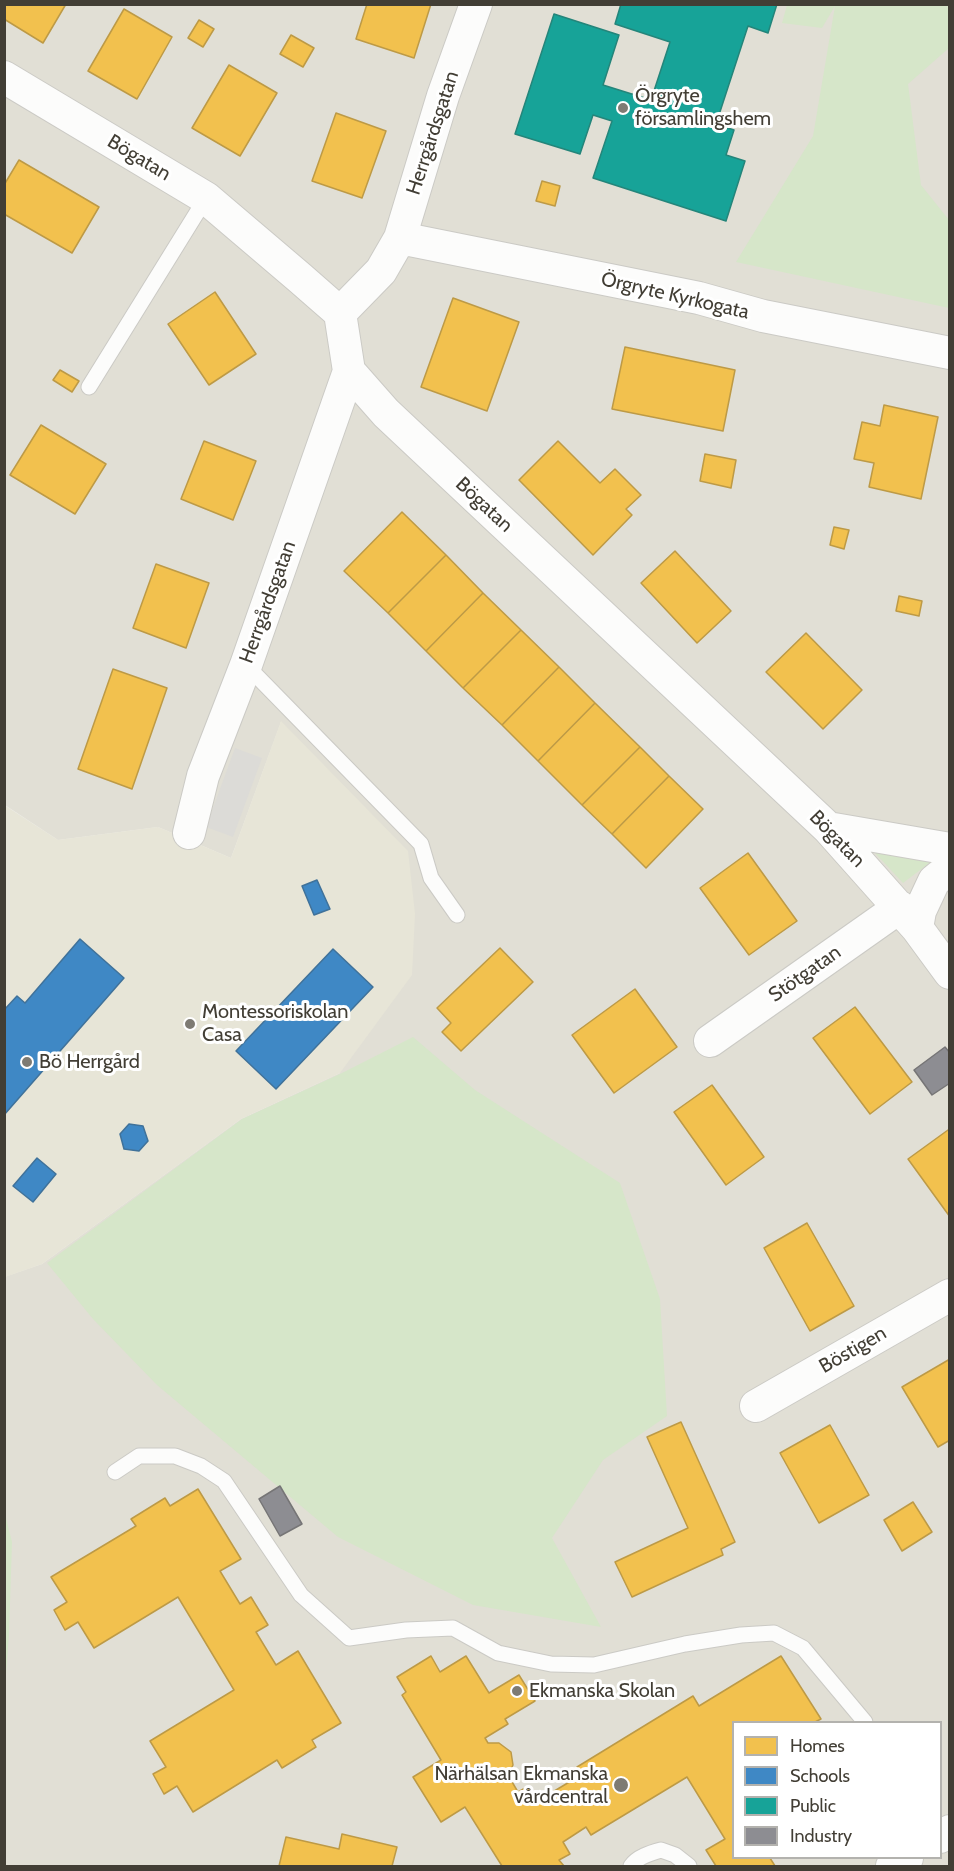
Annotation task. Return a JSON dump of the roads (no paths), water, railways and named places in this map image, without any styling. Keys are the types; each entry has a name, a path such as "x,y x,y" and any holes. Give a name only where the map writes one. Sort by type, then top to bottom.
{"street":[{"name":"Herrgårdsgatan","path":"340,314 381,271 400,238 443,96 476,4"},
{"name":"Bögatan","path":"4,77 206,198 340,314"},
{"name":"Örgryte Kyrkogata","path":"400,238 699,298 764,316 950,353"},
{"path":"340,314 349,371"},
{"name":"Herrgårdsgatan","path":"189,833 349,371"},
{"name":"Bögatan","path":"349,371 394,420 828,828 908,917 950,973"},
{"path":"828,828 950,849"},
{"path":"908,917 920,911 934,881 950,868"},
{"name":"Stötgatan","path":"710,1041 908,917"},
{"name":"Böstigen","path":"756,1406 950,1295"}],"lane":[{"path":"89,387 206,198"},
{"path":"246,665 421,844 430,878 457,915"},
{"path":"116,1472 139,1456 175,1456 201,1466 224,1481 301,1594 349,1638 406,1630 453,1628 498,1653 551,1664 594,1665 685,1644 741,1635 774,1633 803,1648 864,1721"},
{"path":"631,1866 646,1855 661,1850 675,1855 689,1866"}],"place":[{"name":"Örgryte församlingshem","path":"623,108"},
{"name":"Montessoriskolan Casa","path":"190,1024"},
{"name":"Bö Herrgård","path":"27,1062"},
{"name":"Ekmanska Skolan","path":"517,1691"},
{"name":"Närhälsan Ekmanska vårdcentral","path":"621,1785"}]}
